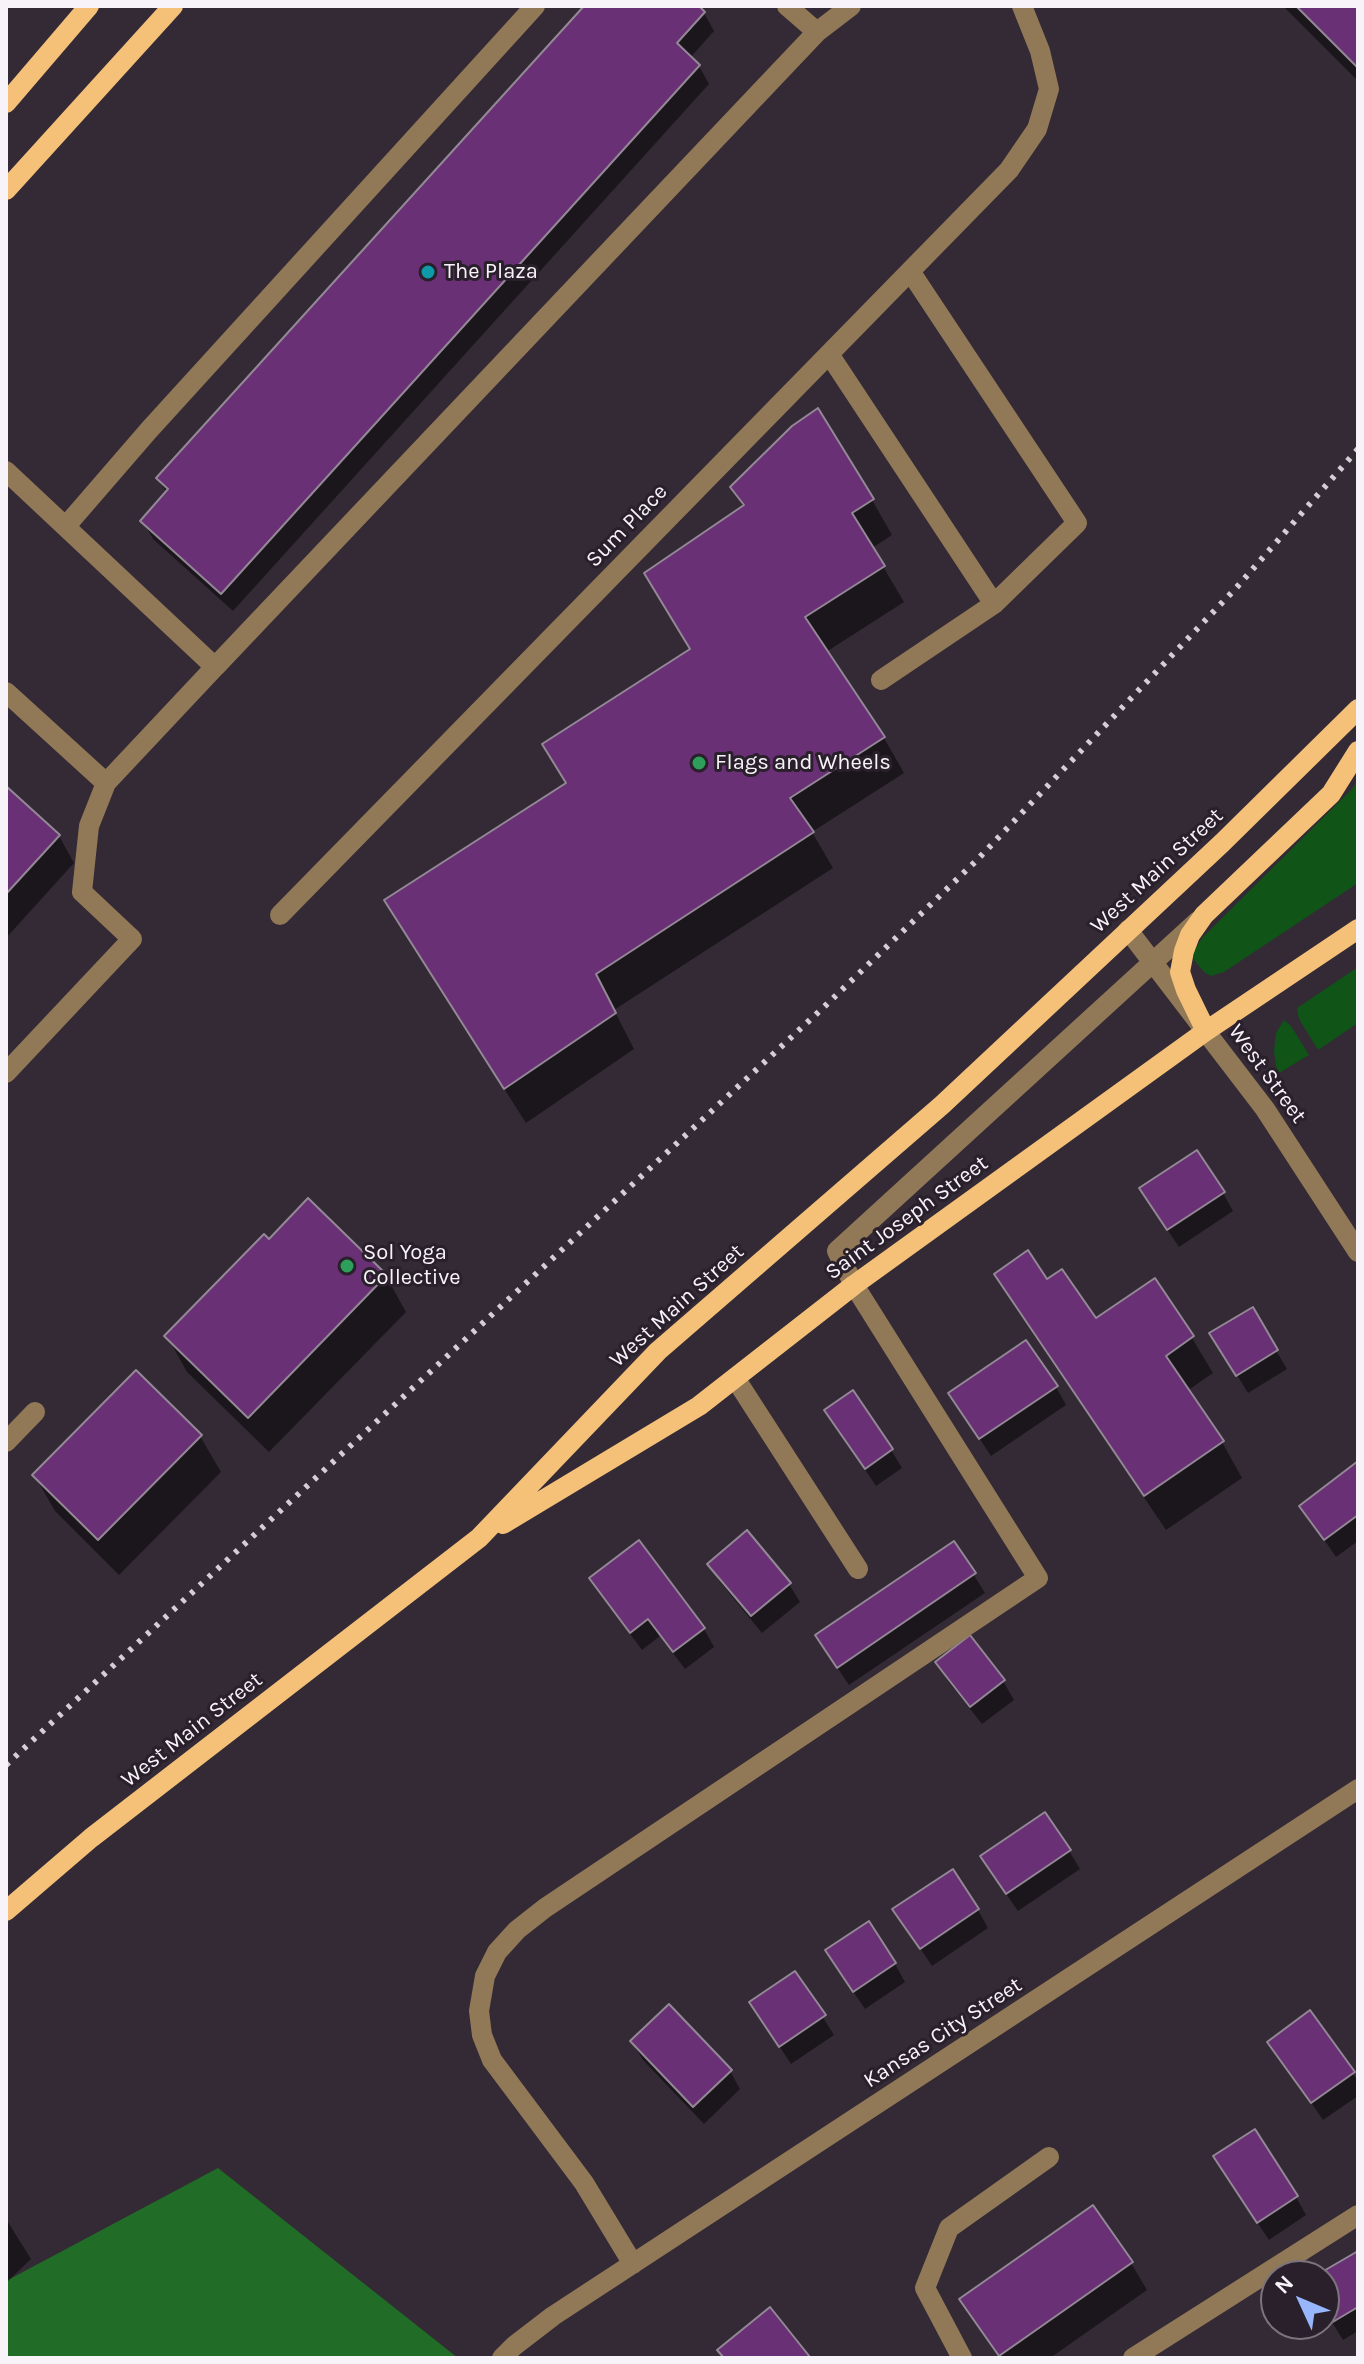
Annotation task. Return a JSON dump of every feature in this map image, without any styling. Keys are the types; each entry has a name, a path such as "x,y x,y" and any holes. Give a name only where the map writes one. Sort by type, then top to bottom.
{"main road":[{"path":"6,103 89,6"},
{"path":"6,190 173,6"},
{"name":"West Main Street","path":"6,1911 91,1838 479,1538 658,1351 942,1105 1222,843 1358,709"},
{"path":"1206,1031 1180,972 1190,935 1204,915 1331,794 1358,751"},
{"name":"Saint Joseph Street","path":"479,1538 699,1406 854,1285 1206,1031 1358,929"}],"street":[{"path":"66,526 149,430 535,6"},
{"path":"787,6 817,32"},
{"path":"6,1073 132,939 82,892 89,826 106,783 817,32 851,6"},
{"name":"Sum Place","path":"280,915 1009,170 1037,129 1049,89 1040,51 1022,6"},
{"path":"881,680 994,604 1077,523 910,271"},
{"path":"829,354 994,604"},
{"path":"6,471 215,667"},
{"path":"6,692 106,783"},
{"path":"633,2264 584,2183 492,2060 482,2035 479,2011 485,1976 497,1952 517,1930 545,1908 1038,1578 854,1285 837,1251 1204,915"},
{"name":"West Street","path":"1128,930 1265,1109 1358,1252"},
{"path":"735,1378 858,1569"},
{"path":"6,1442 35,1412"},
{"name":"Kansas City Street","path":"502,2358 553,2316 1358,1789"},
{"path":"962,2358 925,2288 949,2228 1049,2157"},
{"path":"1133,2358 1358,2215"}],"green space":[{"path":"1358,780 1358,883 1224,972 1211,976 1204,972 1194,960 1194,951 1202,938"},
{"path":"1358,967 1358,1023 1318,1050 1299,1019 1297,1008"},
{"path":"1284,1020 1309,1055 1279,1073 1274,1051 1276,1033"},
{"path":"218,2168 458,2358 6,2358 6,2281"}],"building":[{"name":"The Plaza","path":"584,6 699,6 705,12 677,43 700,65 221,594 140,521 168,489 156,478"},
{"path":"1296,6 1358,6 1358,68"},
{"name":"Flags and Wheels","path":"818,408 874,499 852,513 885,566 805,617 885,737 790,798 814,832 596,974 616,1013 504,1089 384,900 566,783 542,744 690,649 644,573 744,505 730,487 792,426"},
{"path":"6,786 60,835 6,894"},
{"path":"1197,1150 1225,1192 1167,1230 1139,1188"},
{"path":"308,1198 387,1275 248,1418 164,1336 264,1234 269,1239"},
{"path":"1028,1250 1047,1279 1062,1269 1096,1318 1155,1278 1194,1336 1166,1356 1224,1441 1144,1496 994,1274"},
{"path":"1253,1307 1278,1350 1236,1376 1209,1333"},
{"path":"1026,1340 1058,1386 979,1439 948,1393"},
{"path":"136,1370 202,1435 98,1540 32,1475"},
{"path":"853,1390 893,1449 865,1469 824,1410"},
{"path":"1358,1461 1358,1515 1324,1540 1299,1506"},
{"path":"747,1530 791,1583 751,1616 707,1564"},
{"path":"639,1540 705,1628 673,1652 648,1619 630,1633 589,1578"},
{"path":"954,1541 976,1573 837,1668 815,1635"},
{"path":"970,1635 1005,1680 970,1707 935,1662"},
{"path":"1045,1812 1071,1850 1006,1894 980,1856"},
{"path":"953,1869 979,1909 920,1949 892,1909"},
{"path":"869,1921 896,1963 853,1992 825,1950"},
{"path":"795,1971 826,2015 779,2047 749,2002"},
{"path":"669,2004 732,2070 693,2107 630,2041"},
{"path":"1310,2010 1355,2072 1311,2103 1267,2042"},
{"path":"1255,2129 1298,2196 1257,2223 1213,2156"},
{"path":"1093,2205 1133,2262 999,2356 959,2299"},
{"path":"1358,2251 1358,2307 1340,2318 1340,2261"},
{"path":"770,2307 810,2357 724,2358 717,2350"}],"railway":[{"path":"6,1765 825,1006 977,860 1237,587 1358,449"}],"place":[{"name":"The Plaza","path":"428,272"},
{"name":"Flags and Wheels","path":"699,763"},
{"name":"Sol Yoga Collective","path":"347,1266"}]}
